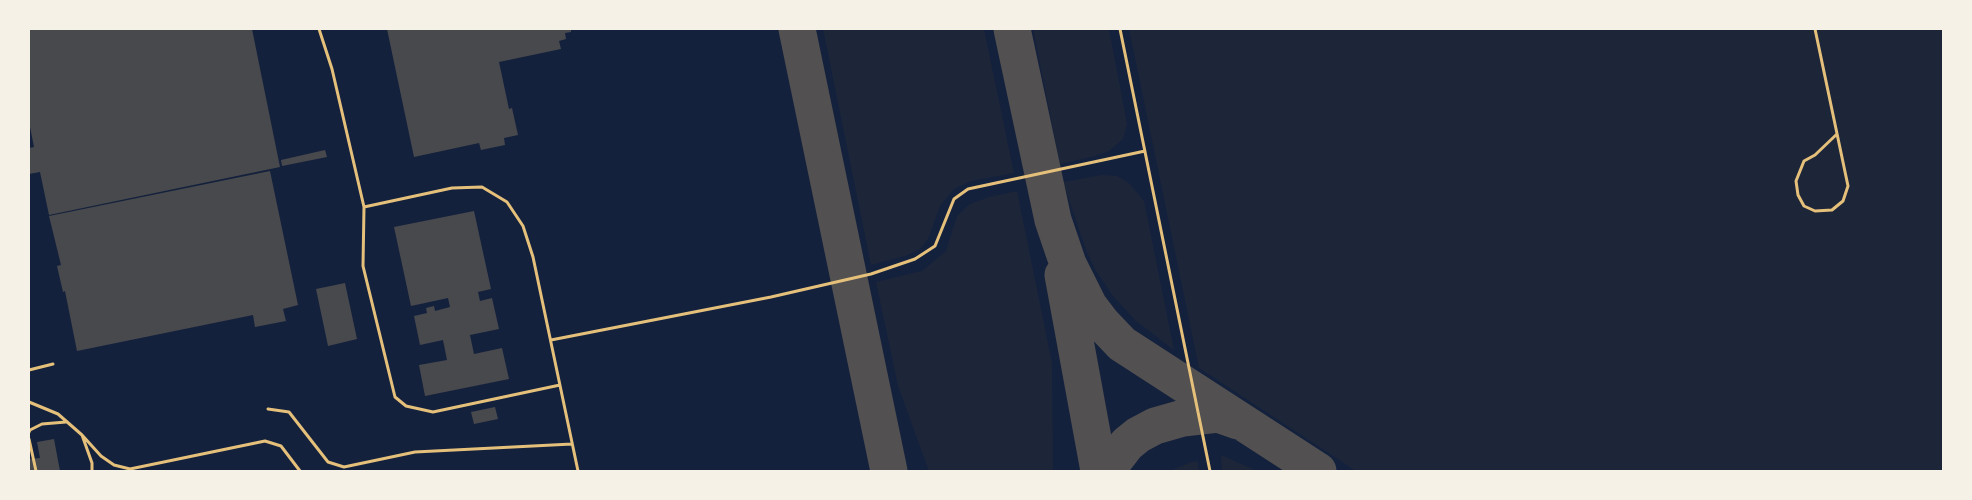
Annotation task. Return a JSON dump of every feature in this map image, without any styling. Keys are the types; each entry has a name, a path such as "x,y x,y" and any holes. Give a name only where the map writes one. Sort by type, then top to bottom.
{"lane":[{"path":"319,29 332,69 364,207 363,266 395,397 406,406 433,412 560,385"},
{"path":"1120,29 1210,471"},
{"path":"1815,29 1848,186 1843,201 1832,210 1815,211 1804,206 1798,195 1796,181 1804,161 1815,154 1837,134"},
{"path":"551,340 771,297 871,274 915,259 935,246 954,199 968,189 1145,151"},
{"path":"364,207 452,188 482,187 507,202 522,226 533,257 578,471"},
{"path":"29,370 53,364"},
{"path":"29,402 58,414 82,435 101,456 114,465 130,469 265,441 281,446 300,471"},
{"path":"268,409 289,412 328,462 344,467 415,452 572,444"},
{"path":"29,432 42,424 67,422"},
{"path":"82,435 92,463 92,471"},
{"path":"29,439 36,471"}],"shaded area":[{"path":"823,29 984,29 1014,173 971,181 954,189 940,206 928,239 920,249 905,256 871,265"},
{"path":"1033,29 1109,29 1127,124 1123,139 1109,151 1095,156 1060,164"},
{"path":"1129,29 1943,29 1943,471 1356,471 1199,368"},
{"path":"1102,175 1117,176 1129,183 1144,201 1174,350 1136,321 1113,296 1096,271 1086,250 1063,182"},
{"path":"1017,191 1052,363 1053,471 929,471 898,386 876,282 922,271 946,251 957,216 970,204 989,197"},
{"path":"1221,455 1257,471 1222,471"},
{"path":"1198,461 1199,471 1170,471 1191,462"}],"building":[{"path":"29,29 252,29 280,167 49,215 40,172 29,174 29,148 34,147 29,122"},
{"path":"387,29 571,29 571,32 565,33 566,39 559,41 561,49 499,62 509,109 512,108 518,135 504,138 505,145 481,150 479,143 414,157"},
{"path":"325,150 327,157 282,166 281,160"},
{"path":"270,171 298,305 283,309 286,321 255,327 253,315 77,351 65,291 63,292 57,266 61,265 49,216"},
{"path":"474,211 491,289 478,292 480,301 492,298 499,329 470,335 474,354 502,348 509,379 425,396 419,365 447,360 443,340 420,345 414,316 427,313 426,308 434,306 435,311 450,307 448,298 411,306 394,227"},
{"path":"345,283 357,339 328,346 316,289"},
{"path":"495,407 498,419 474,424 471,412"},
{"path":"54,439 60,471 29,471 29,459 40,458 37,442"}],"taxiway":[{"path":"797,29 889,471"},
{"path":"1012,29 1053,220 1068,264 1089,306 1102,323 1122,344 1318,471"},
{"path":"1063,275 1099,471"},
{"path":"1106,471 1127,444 1138,435 1155,426 1183,418 1218,414 1238,421"}]}
